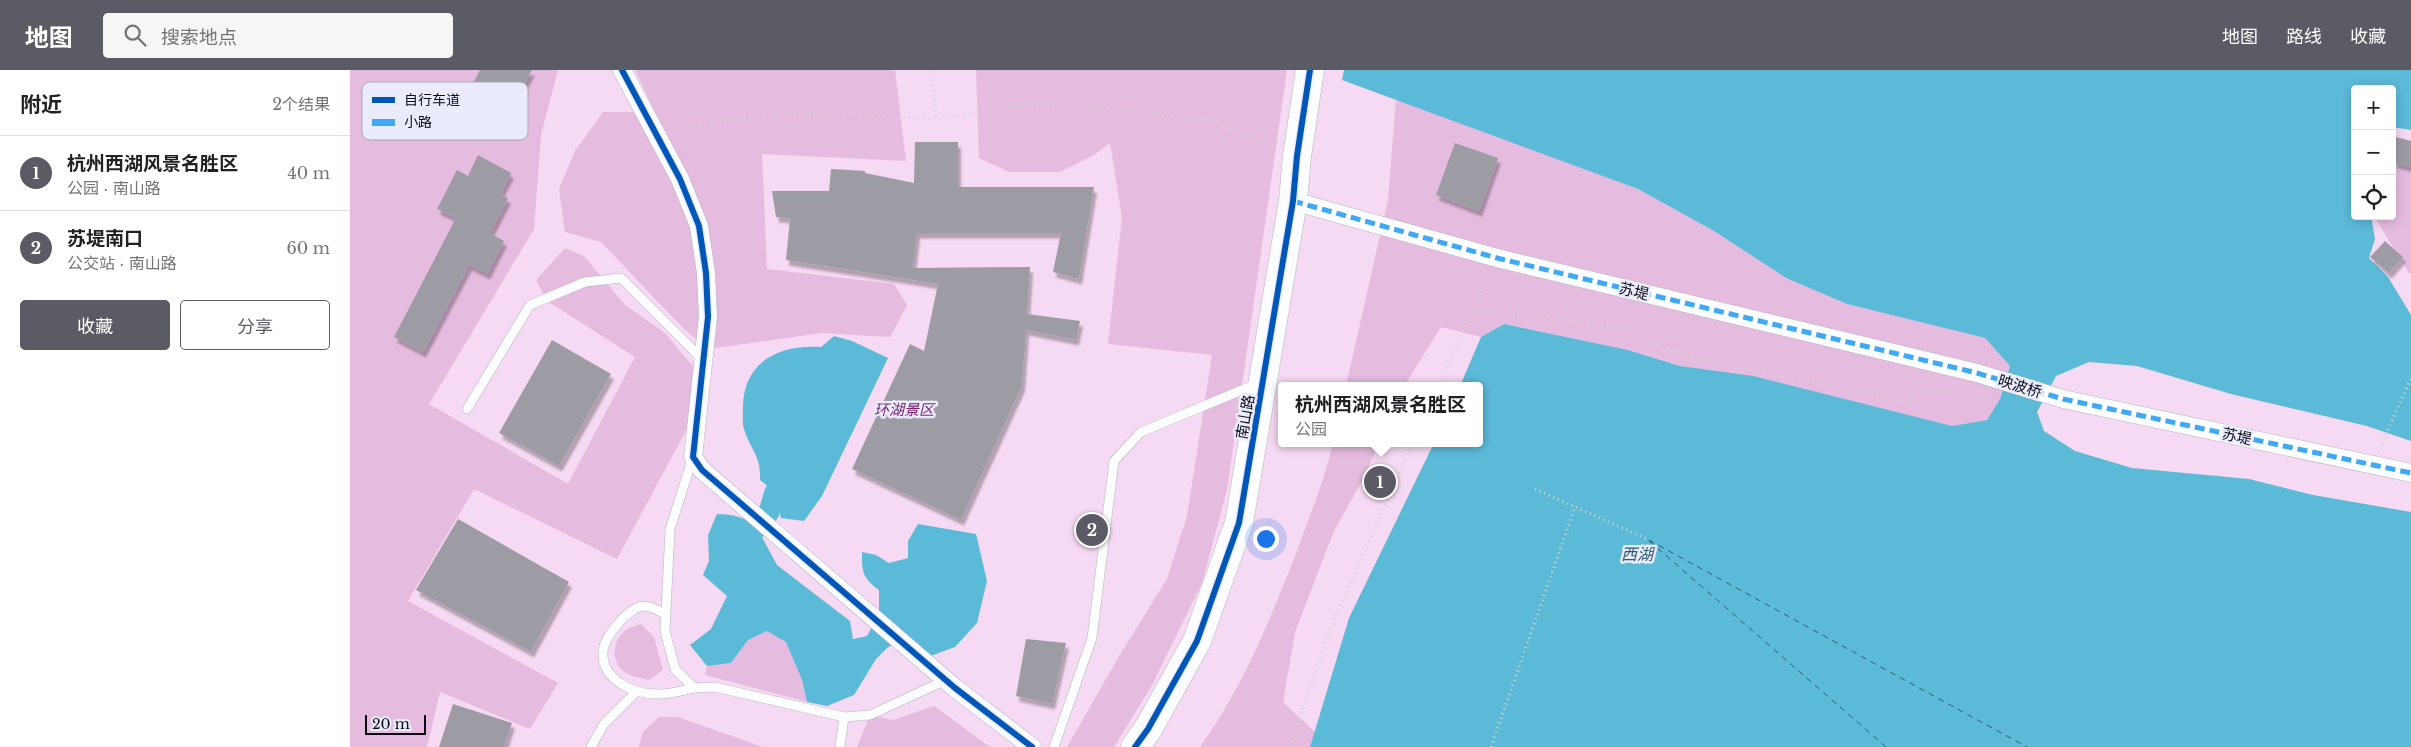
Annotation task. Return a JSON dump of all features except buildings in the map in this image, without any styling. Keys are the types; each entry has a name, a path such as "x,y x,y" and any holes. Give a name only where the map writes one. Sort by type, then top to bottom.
{"main road":[{"name":"南山路","path":"1136,747 1197,641 1239,523 1293,201 1297,156 1310,70"}],"street":[{"path":"622,70 680,179 699,226 706,273 708,317 693,457 702,470 946,680 1032,747"},
{"name":"苏堤","path":"1293,201 1497,258 1977,374"},
{"name":"映波桥","path":"1977,374 2062,400"},
{"name":"苏堤","path":"2062,400 2411,473"}],"lane":[{"path":"467,408 530,305 585,282 620,278 704,360"},
{"path":"1054,747 1092,638 1114,461 1142,432 1248,387 1263,386"},
{"path":"693,457 670,529 664,631 675,669 694,688"},
{"path":"666,614 644,606 630,610 619,621 602,650 604,667 614,680 637,691 659,694 694,688 715,687 844,717 870,715 946,680"},
{"path":"591,747 604,724 637,691"},
{"path":"840,747 844,717"}],"path":[{"path":"930,70 936,119"},
{"path":"690,128 782,112 936,119 1028,104 1130,110 1214,122 1297,156"},
{"path":"2411,217 2411,226"},
{"path":"1441,382 1497,258"},
{"path":"1473,311 1543,315 1632,330 1662,348 1747,370 1907,401 1928,389 1947,392 1977,374"},
{"path":"2384,438 2411,378"},
{"path":"1290,747 1330,630 1411,447"},
{"path":"1535,489 1647,539"},
{"path":"1492,747 1575,507"}],"green space":[{"name":"环湖景区","path":"350,70 2411,70 2411,747 350,747"}],"shaded area":[{"path":"350,70 558,70 541,135 534,229 429,404 568,484 635,357 547,301 536,280 565,248 584,256 625,305 665,333 696,370 697,410 617,559 474,489 408,601 558,683 530,729 440,692 427,747 350,747"},
{"path":"635,70 895,70 906,161 762,154 767,269 894,284 907,305 890,337 822,333 708,349 683,328 601,242 565,232 559,189 575,151 603,112 655,112"},
{"path":"976,70 1287,70 1227,490 1202,583 1152,685 1114,747 1067,747 1118,658 1167,579 1187,516 1212,355 1108,344 1122,217 1110,143 1094,155 1060,172 1009,172 979,158"},
{"path":"1396,99 1638,189 1714,231 1786,278 1847,304 1985,338 2010,366 2000,399 1987,420 1952,426 1680,366 1628,350 1504,324 1481,337 1441,327 1407,382 1347,382 1388,200"},
{"path":"2411,148 2411,273 2409,273 2376,220 2396,220 2396,170"},
{"path":"1332,447 1377,447 1363,479 1334,531 1295,632 1283,702 1316,733 1310,747 1200,747 1229,702 1265,630 1311,514"},
{"path":"641,624 654,637 663,670 649,680 626,673 621,669 615,658 615,646 621,635 626,630"},
{"path":"767,631 786,641 802,680 807,702 705,675 707,666 731,663 748,640"},
{"path":"934,706 990,747 857,747 870,715 893,720"},
{"path":"659,717 678,717 763,747 639,747 643,732"}],"water":[{"name":"西湖","path":"1344,70 2411,70 2411,130 2396,128 2396,85 2351,85 2351,220 2372,220 2375,239 2369,258 2388,277 2411,315 2411,441 2367,426 2231,394 2137,366 2089,362 2056,376 2037,412 2044,431 2075,451 2132,468 2249,479 2313,495 2411,512 2411,747 1310,747 1349,618 1432,447 1483,447 1483,382 1462,382 1481,337 1504,324 1628,350 1680,366 1753,376 1952,426 1987,420 2000,399 2010,366 1985,338 1847,304 1786,278 1714,231 1638,189 1342,80"},
{"path":"834,336 852,341 888,358 822,496 804,521 781,518 775,492 760,480 759,465 744,429 743,406 745,390 750,377 767,358 779,352 792,349 821,347"},
{"path":"717,514 739,517 757,528 777,565 850,621 853,639 867,636 879,614 879,590 864,574 862,552 876,555 889,563 908,558 908,541 918,524 976,534 987,581 977,623 955,647 925,658 902,639 887,648 876,659 854,695 827,706 807,702 802,680 786,642 767,631 748,640 731,663 707,666 690,645 711,629 727,596 703,575 709,561 708,535"}],"waterway":[{"path":"757,528 769,512 775,492"}],"ferry route":[{"path":"1886,747 1647,539 2027,747"}],"marked path":[{"path":"1293,201 1497,258 1977,373 2063,399 2411,473"}],"cycle path":[{"path":"622,70 680,179 699,226 706,273 708,317 693,457 702,470 955,688 1032,747"},
{"path":"1135,747 1148,729 1197,641 1239,523 1293,201 1297,156 1310,70"}],"place":[{"name":"杭州西湖风景名胜区","path":"1380,482"},
{"name":"苏堤南口","path":"1092,530"}]}
